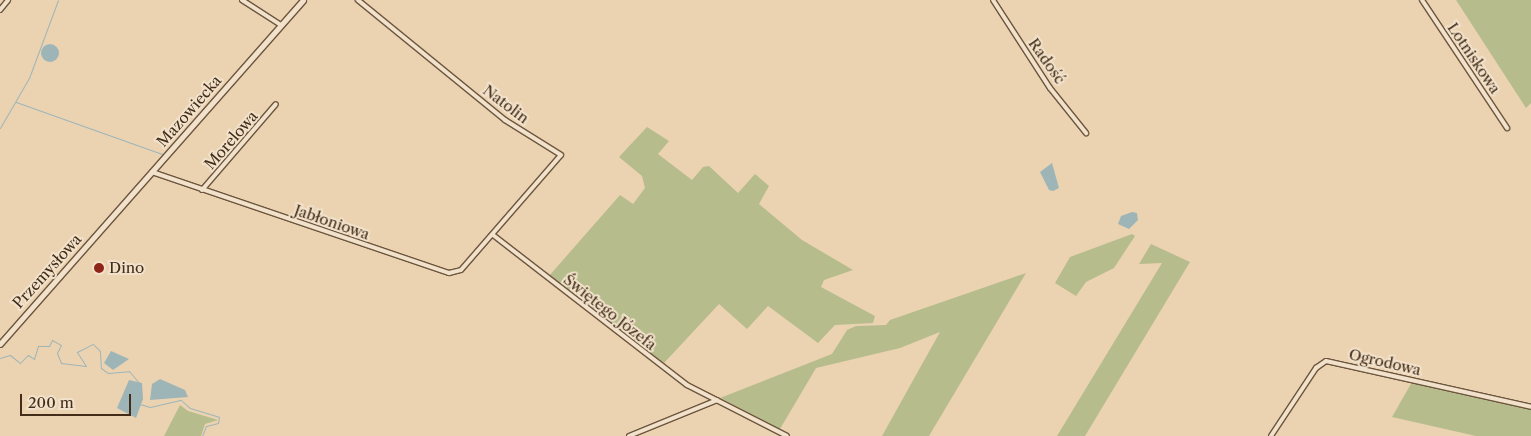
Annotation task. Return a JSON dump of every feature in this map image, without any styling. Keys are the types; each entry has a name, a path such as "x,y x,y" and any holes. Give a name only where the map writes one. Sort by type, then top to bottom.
{"street":[{"path":"0,10 8,0"},
{"path":"242,0 281,24"},
{"name":"Mazowiecka","path":"94,238 303,0"},
{"name":"Natolin","path":"358,0 506,120 560,153 558,163 493,235"},
{"name":"Radość","path":"993,0 1050,88 1086,133"},
{"name":"Lotniskowa","path":"1422,0 1507,128"},
{"name":"Morelowa","path":"202,190 276,104"},
{"name":"Jabłoniowa","path":"152,172 449,273 461,270 493,235"},
{"name":"Świętego Józefa","path":"493,235 682,381 787,436"},
{"name":"Przemysłowa","path":"0,344 94,238"},
{"name":"Ogrodowa","path":"1271,436 1316,368 1326,361 1531,407"},
{"path":"628,436 717,400"}],"green space":[{"path":"1456,0 1531,0 1531,103 1526,108"},
{"path":"647,127 669,141 658,154 692,180 703,167 709,166 738,193 755,174 769,186 759,204 802,240 853,270 824,280 821,287 875,316 873,323 835,325 818,343 768,306 747,329 719,304 664,363 549,276 620,195 633,204 645,188 642,176 619,157"},
{"path":"1132,234 1135,236 1114,268 1086,282 1076,296 1055,283 1070,257"},
{"path":"1151,244 1190,262 1085,436 1057,436 1162,263 1139,264"},
{"path":"1026,273 929,436 882,436 940,332 900,348 816,368 780,429 720,398 832,354 847,330 856,326 886,325 890,320"},
{"path":"1412,382 1531,409 1531,436 1476,436 1392,417"},
{"path":"180,405 188,411 218,420 205,424 201,436 164,436"}],"water":[{"path":"50,44 56,47 59,53 56,59 50,62 44,59 41,53 44,47"},
{"path":"1052,163 1059,188 1053,191 1049,190 1040,172"},
{"path":"1132,212 1137,213 1138,220 1129,229 1118,224 1121,216"},
{"path":"111,351 129,359 113,370 104,363"},
{"path":"160,379 185,390 188,397 150,400 152,384"},
{"path":"129,380 142,383 143,399 136,418 117,408"}],"waterway":[{"path":"0,128 29,78 58,0"},
{"path":"16,102 162,154"},
{"path":"0,358 10,355 20,363 28,355 34,359 38,346 49,346 52,340 61,345 57,353 61,363 86,366 77,352 93,344 100,351 101,368 108,373 129,371 140,384"},
{"path":"140,404 150,407 181,400 190,408 219,417 218,423 206,426 202,436"}],"place":[{"name":"Dino","path":"99,268"}]}
